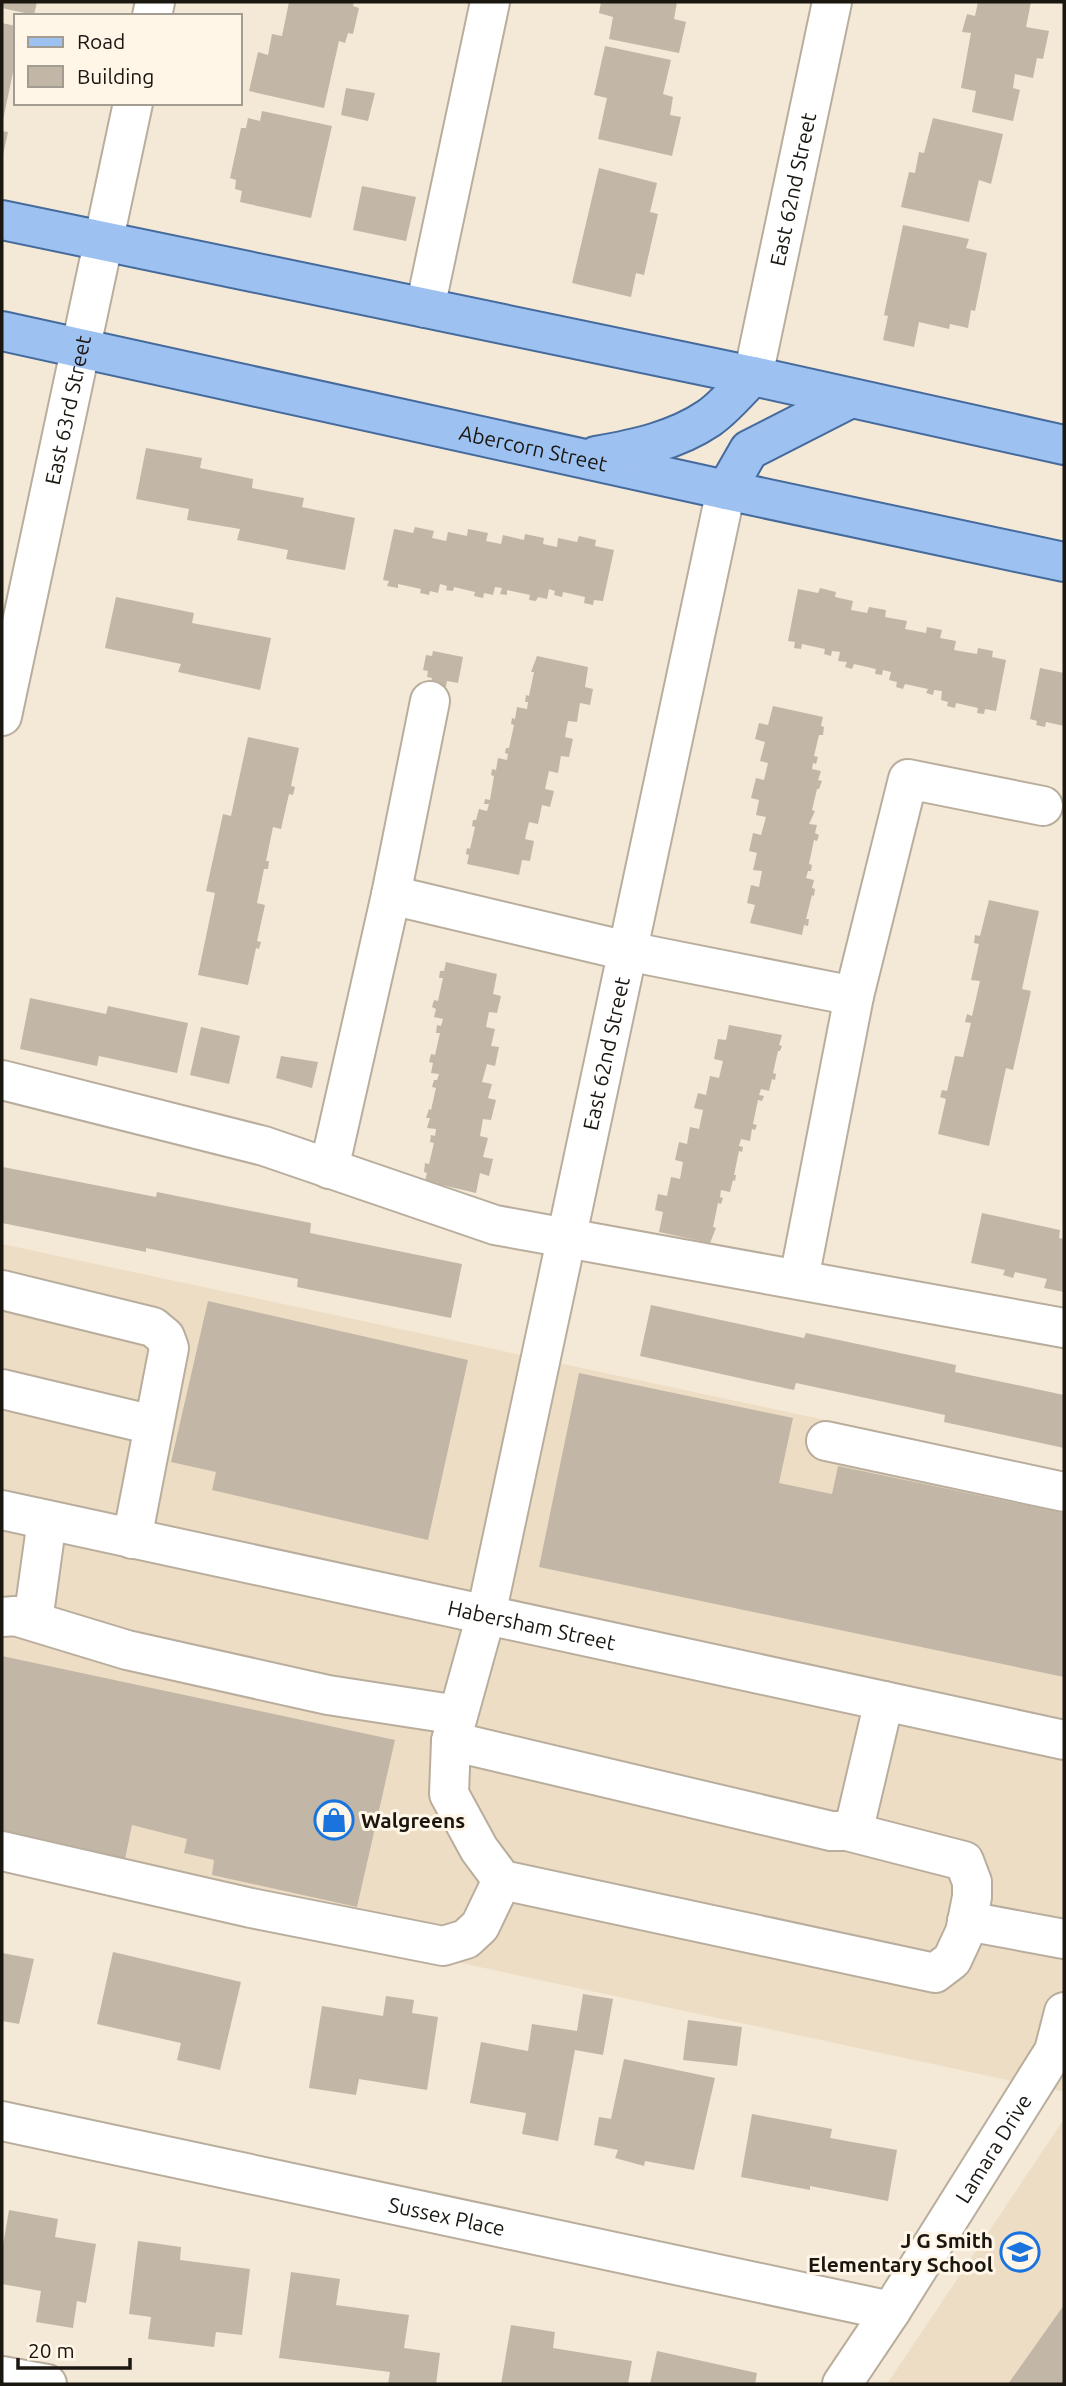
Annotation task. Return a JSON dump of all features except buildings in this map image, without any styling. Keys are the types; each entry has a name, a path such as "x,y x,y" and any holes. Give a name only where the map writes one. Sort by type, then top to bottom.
{"main road":[{"path":"2,220 752,376 1064,445"},
{"name":"Abercorn Street","path":"2,331 726,491 1064,562"},
{"path":"580,459 643,447 680,433 710,417 752,376"},
{"path":"726,491 749,450 849,399"}],"street":[{"path":"425,308 490,2"},
{"name":"East 62nd Street","path":"752,376 832,2"},
{"name":"East 63rd Street","path":"2,716 133,105"},
{"name":"East 62nd Street","path":"502,1880 479,1849 449,1794 454,1728 486,1615 726,491"},
{"path":"329,1169 391,895 430,701"},
{"path":"799,1279 854,996 908,779 1043,806"},
{"path":"391,895 627,951 854,996"},
{"path":"2,1080 264,1146 495,1225 1064,1328"},
{"path":"2,1290 153,1327 165,1338 169,1348 132,1539"},
{"path":"2,1389 153,1424"},
{"path":"826,1441 1064,1492"},
{"name":"Habersham Street","path":"2,1510 1064,1740"},
{"path":"2,1851 165,1889 443,1946 466,1938 480,1926 502,1880 935,1973 952,1960 965,1931 972,1897 972,1882 964,1861 847,1831 831,1831 328,1695 127,1650 18,1619 47,1520"},
{"path":"847,1831 856,1820 884,1701"},
{"path":"967,1921 1064,1939"},
{"name":"Lamara Drive","path":"842,2384 891,2312 1054,2051 1064,2012"},
{"name":"Sussex Place","path":"2,2121 891,2312"},
{"path":"2,2376 47,2384"}],"shaded area":[{"path":"2,1244 1064,1471 1064,2092 2,1865"},
{"name":"J G Smith Elementary School","path":"1064,2119 1064,2384 887,2384"}],"place":[{"name":"Walgreens","path":"334,1820"},
{"name":"J G Smith Elementary School","path":"1020,2252"}]}
